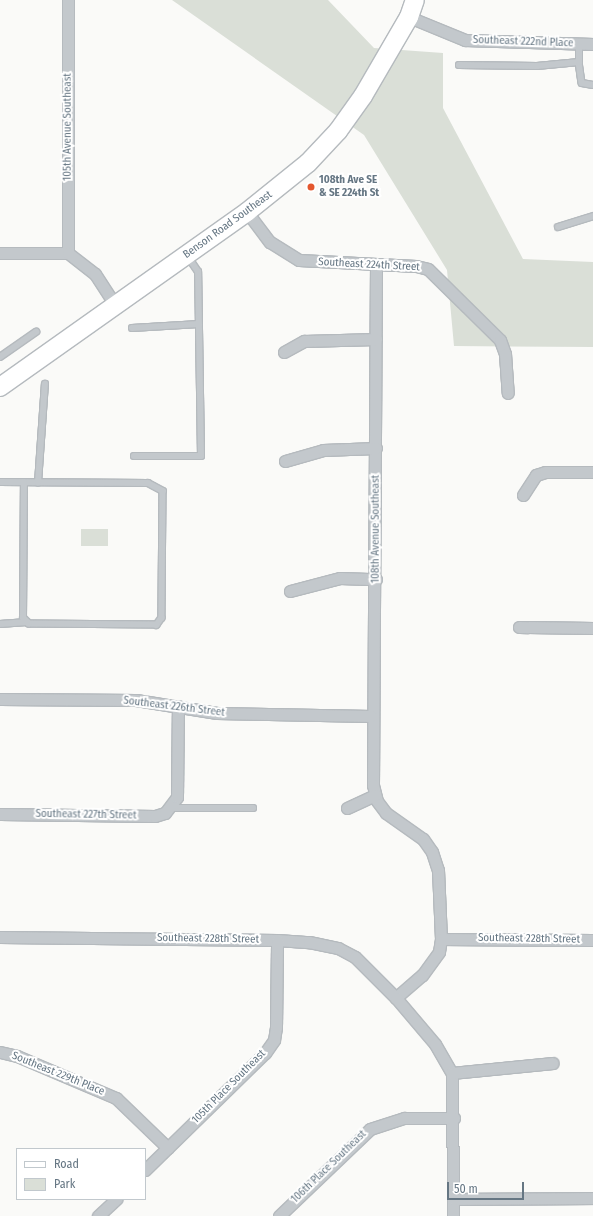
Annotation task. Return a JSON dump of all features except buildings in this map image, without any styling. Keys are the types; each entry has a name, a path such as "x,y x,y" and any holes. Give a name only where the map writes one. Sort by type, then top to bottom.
{"main road":[{"path":"409,17 415,0"},
{"name":"Benson Road Southeast","path":"0,387 248,212 308,163 338,131 363,96 409,17"}],"street":[{"name":"105th Avenue Southeast","path":"68,0 68,253"},
{"name":"Southeast 222nd Place","path":"409,17 465,40 593,44"},
{"name":"Southeast 224th Street","path":"248,212 270,242 294,259 315,262 416,266 428,269 437,275 500,340 505,354 508,393"},
{"path":"0,253 68,253 95,274 115,305"},
{"name":"108th Avenue Southeast","path":"376,264 376,579 371,716 373,785 376,795 386,813 419,836 432,852 438,870 441,939 439,952 422,975 396,998"},
{"path":"284,352 304,341 376,339"},
{"path":"285,461 323,450 376,448"},
{"path":"523,495 536,475 545,472 593,472"},
{"path":"290,591 340,578 376,579"},
{"path":"519,627 593,628"},
{"name":"Southeast 226th Street","path":"0,699 136,700 217,713 371,716"},
{"path":"170,808 177,797 178,706"},
{"path":"348,808 376,795"},
{"name":"Southeast 227th Street","path":"0,814 155,816 170,808"},
{"name":"Southeast 228th Street","path":"0,937 277,940 309,942 338,948 355,956 396,998"},
{"name":"Southeast 228th Street","path":"441,939 593,940"},
{"name":"105th Place Southeast","path":"146,1169 265,1053 274,1040 276,1027 277,940"},
{"path":"396,998 435,1044 452,1073 454,1118 453,1216"},
{"name":"Southeast 229th Place","path":"0,1052 17,1056 116,1098 168,1148"},
{"path":"452,1073 554,1063"},
{"name":"106th Place Southeast","path":"279,1216 370,1129 404,1118 454,1118"},
{"path":"454,1199 593,1198"},
{"path":"98,1216 115,1200"}],"lane":[{"path":"579,44 579,62 582,83 593,85"},
{"path":"459,65 537,66 579,62"},
{"path":"558,227 593,216"},
{"path":"134,456 201,456 198,272 186,255"},
{"path":"132,328 199,324"},
{"path":"0,356 36,332"},
{"path":"38,483 45,384"},
{"path":"0,482 148,482 163,491 162,618 157,625 27,622 0,624"},
{"path":"24,483 23,618 27,622"},
{"path":"170,808 253,808"}],"green space":[{"path":"172,0 328,0 374,48 443,53 443,108 523,259 593,262 593,347 454,346 447,270 364,135"},
{"path":"81,529 108,529 108,546 81,546"}],"place":[{"name":"108th Ave SE & SE 224th St","path":"311,187"}]}
